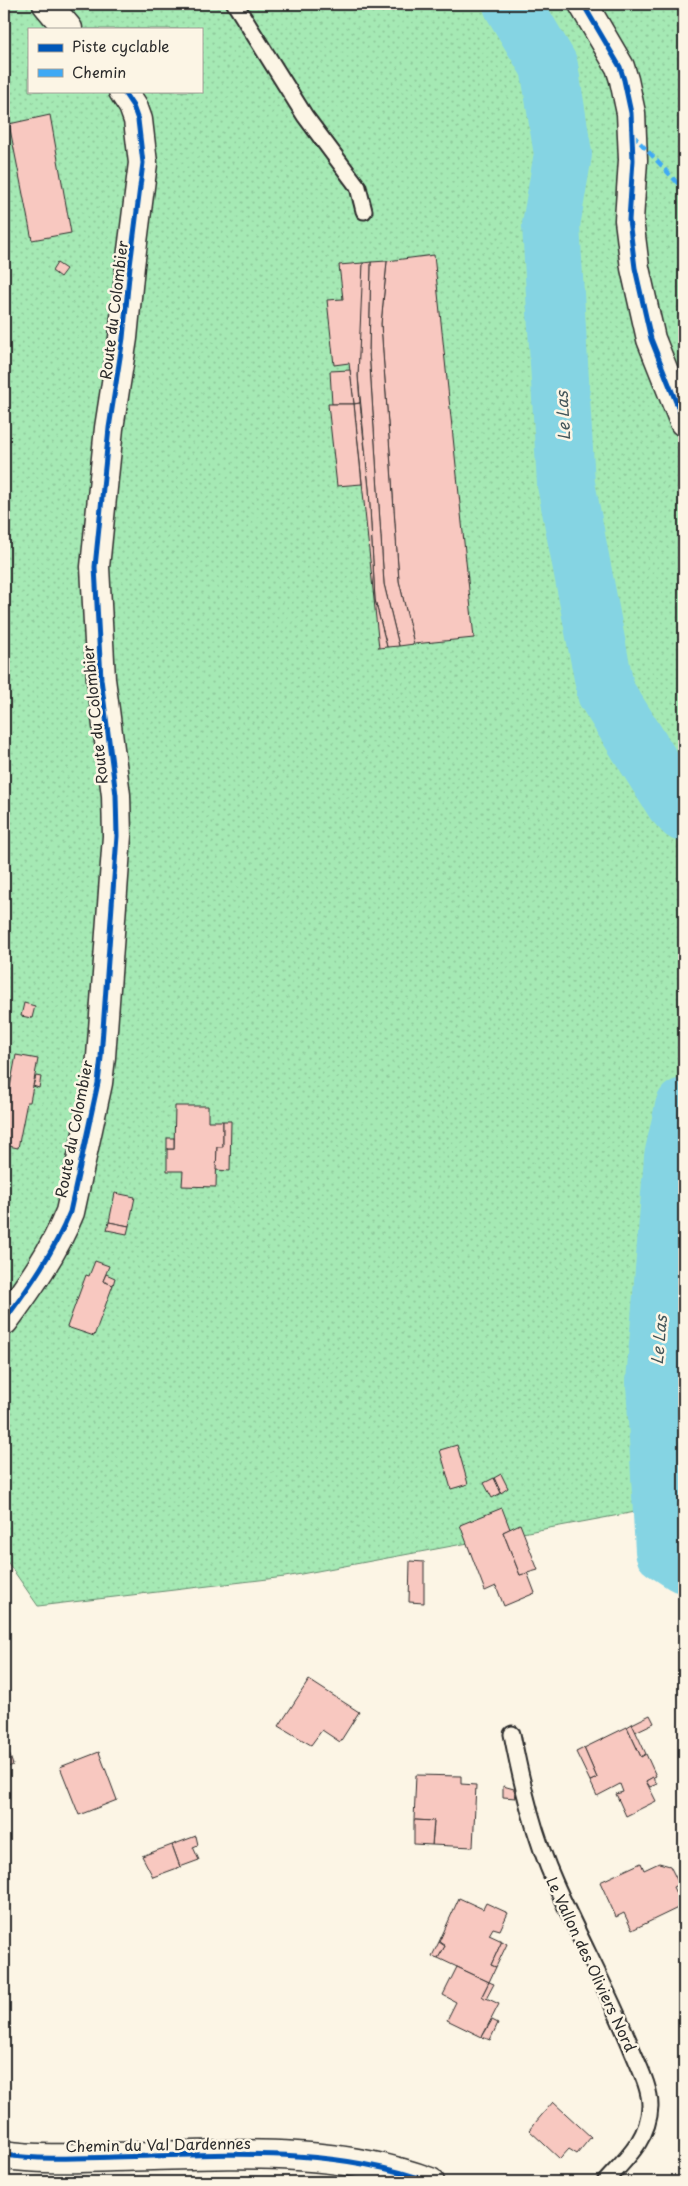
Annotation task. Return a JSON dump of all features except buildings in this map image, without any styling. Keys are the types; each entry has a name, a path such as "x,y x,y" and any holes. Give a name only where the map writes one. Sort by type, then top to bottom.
{"street":[{"path":"47,4 67,28"},
{"path":"583,4 620,66 624,80 631,112 633,160 629,220 637,276 651,340 684,422"},
{"name":"Route du Colombier","path":"4,1321 38,1275 63,1230 70,1212 98,1083 101,1057 118,836 116,795 101,679 95,567 109,428 123,338 143,163 138,120 133,106 124,92"},
{"name":"Chemin du Val Dardennes","path":"4,2155 53,2158 191,2155 300,2157 358,2162 393,2169 430,2182"}],"lane":[{"path":"235,4 305,116 358,187 364,211"},
{"name":"Le Vallon des Oliviers Nord","path":"512,1734 519,1772 540,1847 555,1884 614,2005 648,2092 649,2118 642,2140 605,2182"}],"green space":[{"path":"4,4 684,4 684,1503 285,1577 38,1606 4,1557"}],"waterway":[{"name":"Le Las","path":"512,4 549,66 563,154 551,225 566,484 606,693 674,802 684,813"},
{"name":"Le Las","path":"684,1107 673,1157 655,1382 664,1551 684,1564"}],"marked path":[{"path":"632,134 684,190"}],"cycle path":[{"path":"583,4 620,67 624,80 631,113 633,160 629,220 635,268 651,339 684,422"},
{"path":"4,1321 49,1255 70,1212 98,1083 101,1057 117,836 116,795 101,679 95,567 109,428 123,338 143,163 138,120 133,106 124,92"},
{"path":"4,2155 31,2158 234,2154 314,2157 392,2170 430,2182"}]}
